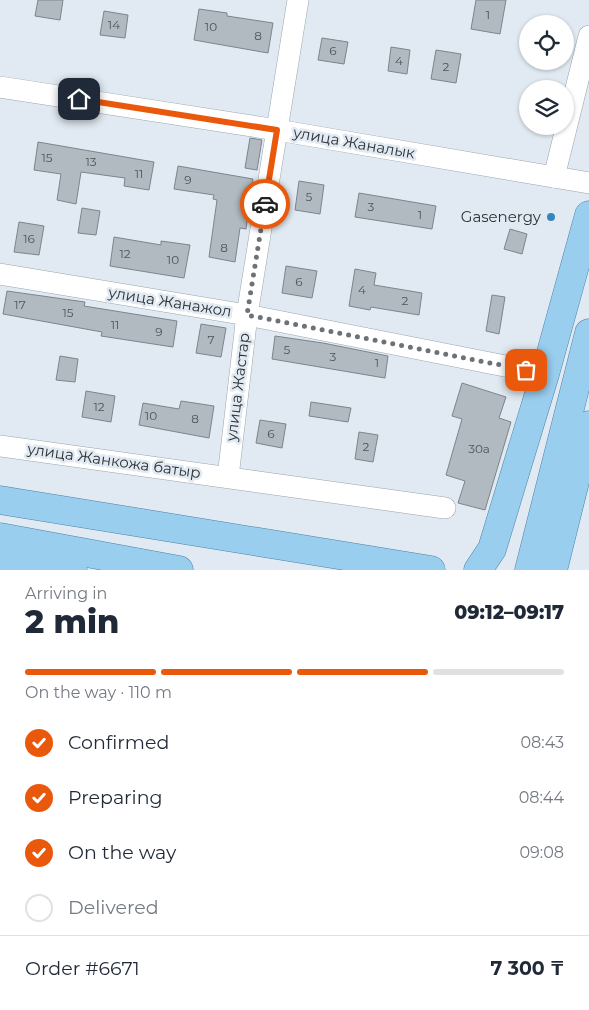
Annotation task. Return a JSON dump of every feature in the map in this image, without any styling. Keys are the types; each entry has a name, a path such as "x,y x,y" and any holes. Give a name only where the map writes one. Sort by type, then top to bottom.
{"main road":[{"path":"478,570 492,549 589,215"},
{"path":"538,564 589,333"},
{"path":"538,564 589,425"},
{"path":"0,500 431,570"},
{"path":"0,537 179,570"},
{"path":"0,558 72,570"},
{"path":"512,570 538,564"}],"street":[{"name":"улица Жастар","path":"228,477 247,315 298,0"},
{"path":"554,177 589,36"},
{"name":"улица Жаналык","path":"0,87 277,130 589,183"},
{"name":"улица Жанажол","path":"0,274 247,315 544,374"},
{"name":"улица Жанкожа батыр","path":"0,446 445,508"}],"building":[{"path":"38,0 63,0 60,20 35,16"},
{"path":"476,0 506,0 500,34 471,29"},
{"path":"199,9 227,13 227,16 273,23 268,53 194,40"},
{"path":"104,11 128,15 125,38 100,35"},
{"path":"322,38 348,42 344,64 318,60"},
{"path":"391,47 410,50 407,74 388,71"},
{"path":"436,50 461,54 456,83 431,79"},
{"path":"250,138 262,140 257,170 245,168"},
{"path":"38,142 154,162 149,190 124,186 125,178 81,172 76,204 57,200 61,174 34,170"},
{"path":"178,166 253,179 246,229 240,228 235,262 209,257 217,200 213,199 214,195 174,189"},
{"path":"299,181 324,185 320,214 295,210"},
{"path":"359,193 436,206 432,229 355,217"},
{"path":"82,208 100,211 96,235 78,233"},
{"path":"19,222 44,226 39,255 14,252"},
{"path":"510,229 527,234 522,254 504,249"},
{"path":"114,237 161,245 161,241 190,245 184,278 110,266"},
{"path":"286,266 317,271 312,298 282,293"},
{"path":"355,269 376,273 374,285 422,293 419,315 371,307 370,310 349,306"},
{"path":"7,291 85,302 84,306 177,321 173,347 101,336 102,332 3,314"},
{"path":"492,295 505,297 499,334 486,331"},
{"path":"201,324 226,328 221,357 196,353"},
{"path":"275,336 388,356 385,378 272,359"},
{"path":"60,356 78,359 75,382 56,380"},
{"path":"462,383 506,397 499,418 511,422 485,510 458,503 465,481 446,475 462,419 452,416"},
{"path":"86,391 115,396 111,422 82,417"},
{"path":"181,401 214,406 209,438 139,425 143,403 179,409"},
{"path":"311,402 351,408 348,422 309,416"},
{"path":"260,420 286,424 282,448 256,443"},
{"path":"359,432 378,435 373,462 355,459"}],"way so far":[{"path":"265,204 247,315 526,370"}],"place":[{"name":"Gasenergy","path":"551,217"}],"route":[{"path":"79,99 277,130 265,204"}]}
